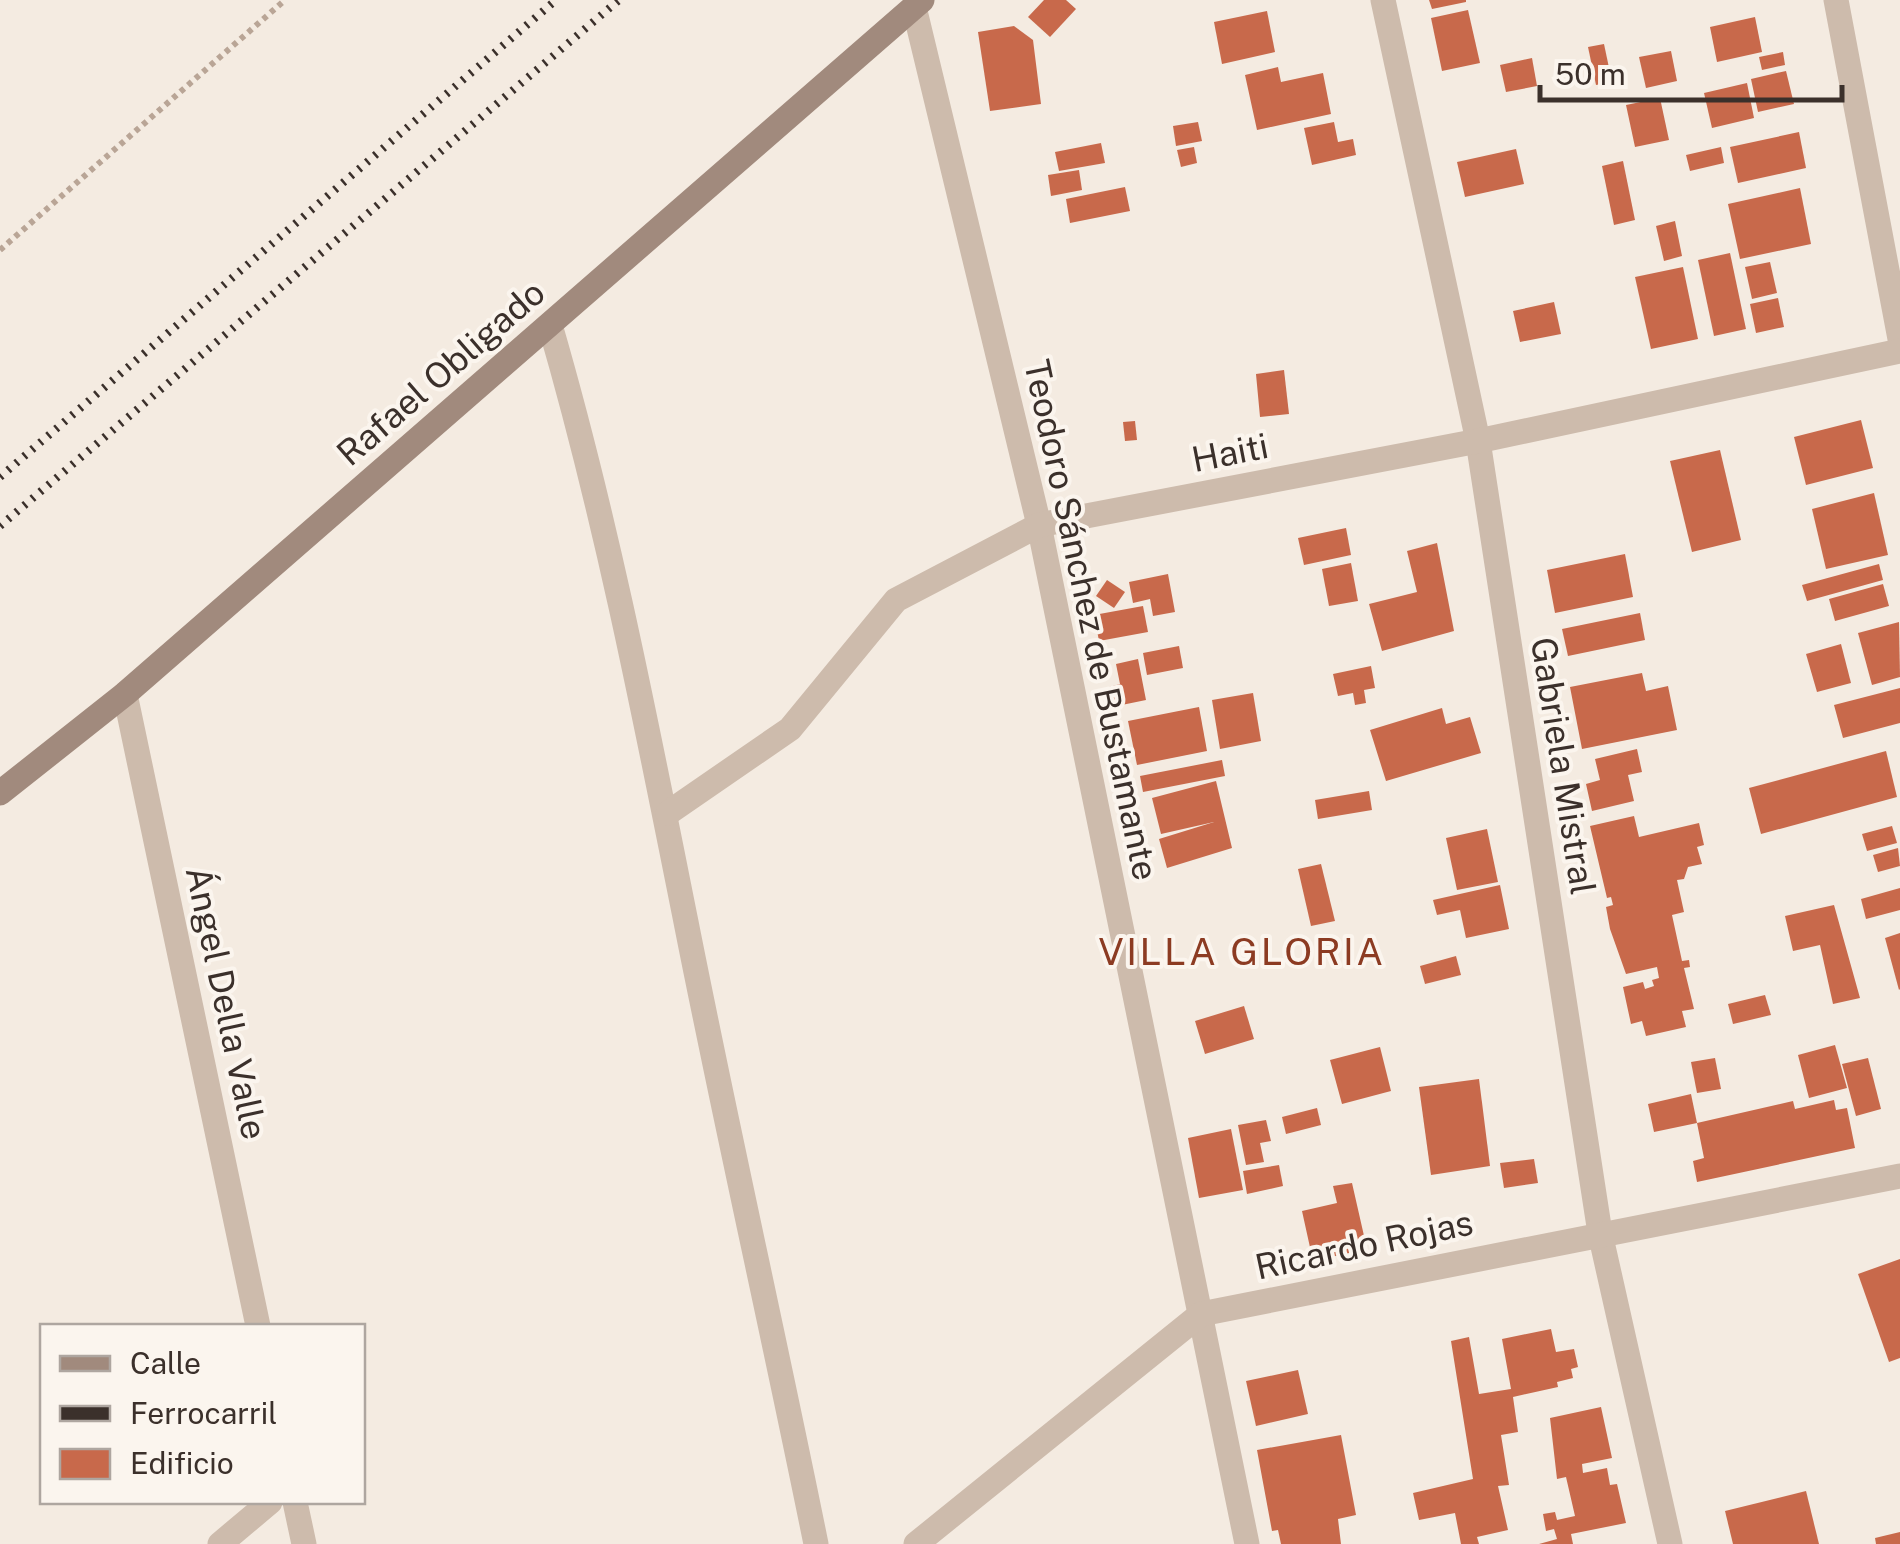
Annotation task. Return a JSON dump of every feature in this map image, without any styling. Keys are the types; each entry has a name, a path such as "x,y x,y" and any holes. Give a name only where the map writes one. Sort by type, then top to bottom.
{"street":[{"name":"Gabriela Mistral","path":"1383,0 1478,442 1600,1233 1670,1544"},
{"path":"1836,0 1900,339"},
{"name":"Rafael Obligado","path":"0,793 125,694 918,3"},
{"name":"Teodoro Sánchez de Bustamante","path":"918,3 1039,524 1247,1544"},
{"path":"550,325 584,440 668,813 685,920 816,1544"},
{"name":"Haiti","path":"668,813 790,729 896,600 1039,524 1478,442 1900,352"},
{"name":"Ángel Della Valle","path":"125,694 258,1324"},
{"name":"Ricardo Rojas","path":"916,1544 1201,1314 1900,1176"},
{"path":"220,1544 268,1504"},
{"path":"295,1504 304,1544"}],"path":[{"path":"0,250 285,0"}],"building":[{"path":"1044,0 1066,0 1076,9 1050,37 1028,17"},
{"path":"1429,0 1466,0 1466,2 1432,9"},
{"path":"1468,10 1480,63 1442,71 1431,18"},
{"path":"1267,11 1275,52 1222,64 1214,22"},
{"path":"1755,17 1762,52 1717,62 1710,27"},
{"path":"1014,26 1033,40 1041,104 990,111 978,32"},
{"path":"1604,44 1612,82 1596,85 1588,47"},
{"path":"1671,51 1677,81 1646,88 1639,57"},
{"path":"1783,52 1785,65 1762,70 1759,57"},
{"path":"1532,58 1537,86 1506,92 1500,65"},
{"path":"1278,67 1281,82 1323,73 1331,114 1257,130 1245,75"},
{"path":"1786,71 1794,104 1758,112 1751,79"},
{"path":"1747,83 1754,118 1712,128 1704,93"},
{"path":"1660,98 1669,140 1635,147 1626,105"},
{"path":"1198,122 1202,141 1176,146 1173,126"},
{"path":"1334,122 1338,142 1353,139 1356,155 1312,165 1304,128"},
{"path":"1799,132 1806,168 1738,183 1730,147"},
{"path":"1101,143 1105,163 1059,171 1055,152"},
{"path":"1194,147 1197,163 1181,167 1177,150"},
{"path":"1721,147 1724,163 1690,171 1686,155"},
{"path":"1516,149 1524,184 1465,197 1457,162"},
{"path":"1623,161 1635,220 1614,225 1602,166"},
{"path":"1079,170 1082,190 1051,196 1048,175"},
{"path":"1125,187 1130,211 1070,223 1066,199"},
{"path":"1800,188 1811,244 1740,259 1728,204"},
{"path":"1675,221 1682,256 1664,261 1656,226"},
{"path":"1730,253 1746,329 1714,336 1698,260"},
{"path":"1770,262 1777,293 1752,299 1745,267"},
{"path":"1683,267 1698,339 1651,349 1635,277"},
{"path":"1778,298 1784,327 1756,333 1750,304"},
{"path":"1554,302 1561,334 1520,342 1513,311"},
{"path":"1284,370 1289,414 1260,417 1256,374"},
{"path":"1861,420 1873,468 1806,485 1794,437"},
{"path":"1135,421 1137,440 1125,441 1123,422"},
{"path":"1720,450 1741,540 1692,552 1670,461"},
{"path":"1874,493 1888,555 1826,569 1812,509"},
{"path":"1346,528 1351,555 1304,565 1298,538"},
{"path":"1437,543 1454,631 1382,651 1369,604 1417,592 1407,551"},
{"path":"1625,554 1633,597 1555,613 1547,570"},
{"path":"1351,563 1358,601 1329,606 1322,569"},
{"path":"1879,564 1883,580 1807,601 1802,585"},
{"path":"1168,574 1175,612 1153,616 1150,599 1133,603 1129,582"},
{"path":"1107,580 1125,592 1114,608 1096,596"},
{"path":"1883,584 1889,606 1835,621 1829,599"},
{"path":"1143,606 1148,632 1099,641 1094,615"},
{"path":"1640,613 1645,640 1568,656 1562,629"},
{"path":"1899,622 1900,677 1872,685 1858,633"},
{"path":"1841,644 1851,683 1817,692 1806,654"},
{"path":"1179,646 1183,668 1147,675 1143,653"},
{"path":"1138,659 1146,700 1112,707 1109,687 1120,684 1116,664"},
{"path":"1371,666 1375,688 1364,690 1366,703 1355,705 1353,693 1338,696 1333,674"},
{"path":"1642,673 1646,691 1668,686 1677,730 1582,749 1570,687"},
{"path":"1900,688 1900,723 1843,738 1834,705"},
{"path":"1253,693 1261,741 1220,749 1212,700"},
{"path":"1199,707 1207,751 1137,765 1128,721"},
{"path":"1442,708 1446,724 1470,717 1481,753 1386,781 1370,730"},
{"path":"1637,749 1642,772 1628,775 1634,801 1592,811 1586,784 1600,780 1595,759"},
{"path":"1886,751 1897,797 1761,834 1749,788"},
{"path":"1222,760 1225,776 1143,792 1140,776"},
{"path":"1216,781 1232,848 1167,868 1159,839 1214,822 1161,834 1152,798"},
{"path":"1369,791 1372,810 1318,819 1315,800"},
{"path":"1634,816 1639,837 1699,823 1704,845 1697,847 1702,864 1688,867 1684,879 1677,880 1684,912 1672,915 1682,961 1689,960 1690,967 1684,968 1694,1009 1682,1011 1686,1027 1646,1036 1642,1021 1631,1024 1623,987 1643,982 1645,989 1654,986 1652,980 1659,978 1657,967 1626,974 1610,929 1606,907 1613,905 1611,897 1607,898 1590,826"},
{"path":"1892,826 1897,843 1867,851 1862,834"},
{"path":"1487,829 1498,882 1457,890 1446,838"},
{"path":"1898,848 1900,866 1878,872 1873,855"},
{"path":"1321,864 1335,921 1311,926 1298,869"},
{"path":"1500,885 1509,929 1466,938 1460,910 1437,915 1433,900"},
{"path":"1900,888 1900,910 1866,919 1861,899"},
{"path":"1834,905 1860,998 1833,1004 1820,945 1793,951 1785,916"},
{"path":"1900,933 1900,989 1899,990 1885,938"},
{"path":"1456,956 1461,975 1425,984 1420,966"},
{"path":"1765,995 1771,1015 1733,1024 1728,1004"},
{"path":"1244,1006 1254,1039 1205,1054 1195,1021"},
{"path":"1835,1045 1847,1088 1809,1098 1798,1055"},
{"path":"1380,1047 1391,1091 1342,1104 1330,1060"},
{"path":"1715,1058 1721,1089 1697,1093 1691,1062"},
{"path":"1868,1058 1881,1109 1856,1116 1842,1064"},
{"path":"1479,1079 1490,1166 1431,1175 1419,1087"},
{"path":"1691,1094 1697,1123 1654,1132 1648,1104"},
{"path":"1834,1100 1836,1110 1847,1108 1855,1148 1697,1182 1693,1161 1704,1158 1697,1123 1793,1101 1795,1109"},
{"path":"1317,1108 1321,1125 1286,1134 1282,1117"},
{"path":"1266,1120 1271,1141 1260,1143 1264,1162 1246,1165 1238,1125"},
{"path":"1231,1129 1243,1190 1199,1198 1188,1138"},
{"path":"1534,1159 1538,1183 1504,1188 1500,1163"},
{"path":"1279,1165 1283,1186 1247,1194 1243,1171"},
{"path":"1352,1183 1367,1249 1313,1261 1302,1211 1337,1203 1333,1186"},
{"path":"1900,1259 1900,1358 1889,1362 1858,1274"},
{"path":"1551,1329 1556,1352 1574,1349 1578,1367 1571,1369 1573,1378 1557,1382 1558,1387 1513,1397 1518,1432 1501,1435 1509,1485 1498,1486 1508,1530 1477,1537 1479,1544 1461,1544 1455,1513 1419,1520 1413,1493 1473,1479 1451,1341 1469,1337 1479,1394 1511,1389 1502,1339"},
{"path":"1298,1370 1308,1414 1256,1426 1246,1381"},
{"path":"1601,1407 1612,1458 1582,1464 1583,1473 1607,1468 1610,1485 1617,1484 1626,1523 1571,1534 1573,1544 1539,1544 1557,1539 1554,1529 1546,1531 1543,1514 1555,1512 1557,1520 1575,1516 1566,1477 1557,1479 1550,1418"},
{"path":"1341,1435 1356,1515 1338,1519 1341,1544 1281,1544 1278,1530 1272,1531 1257,1450"},
{"path":"1806,1491 1819,1544 1733,1544 1725,1511"},
{"path":"1900,1532 1900,1544 1876,1544 1875,1538"}],"railway":[{"path":"0,477 556,0"},
{"path":"0,526 619,0"}],"district":[{"name":"VILLA GLORIA","path":"1242,952"}]}
